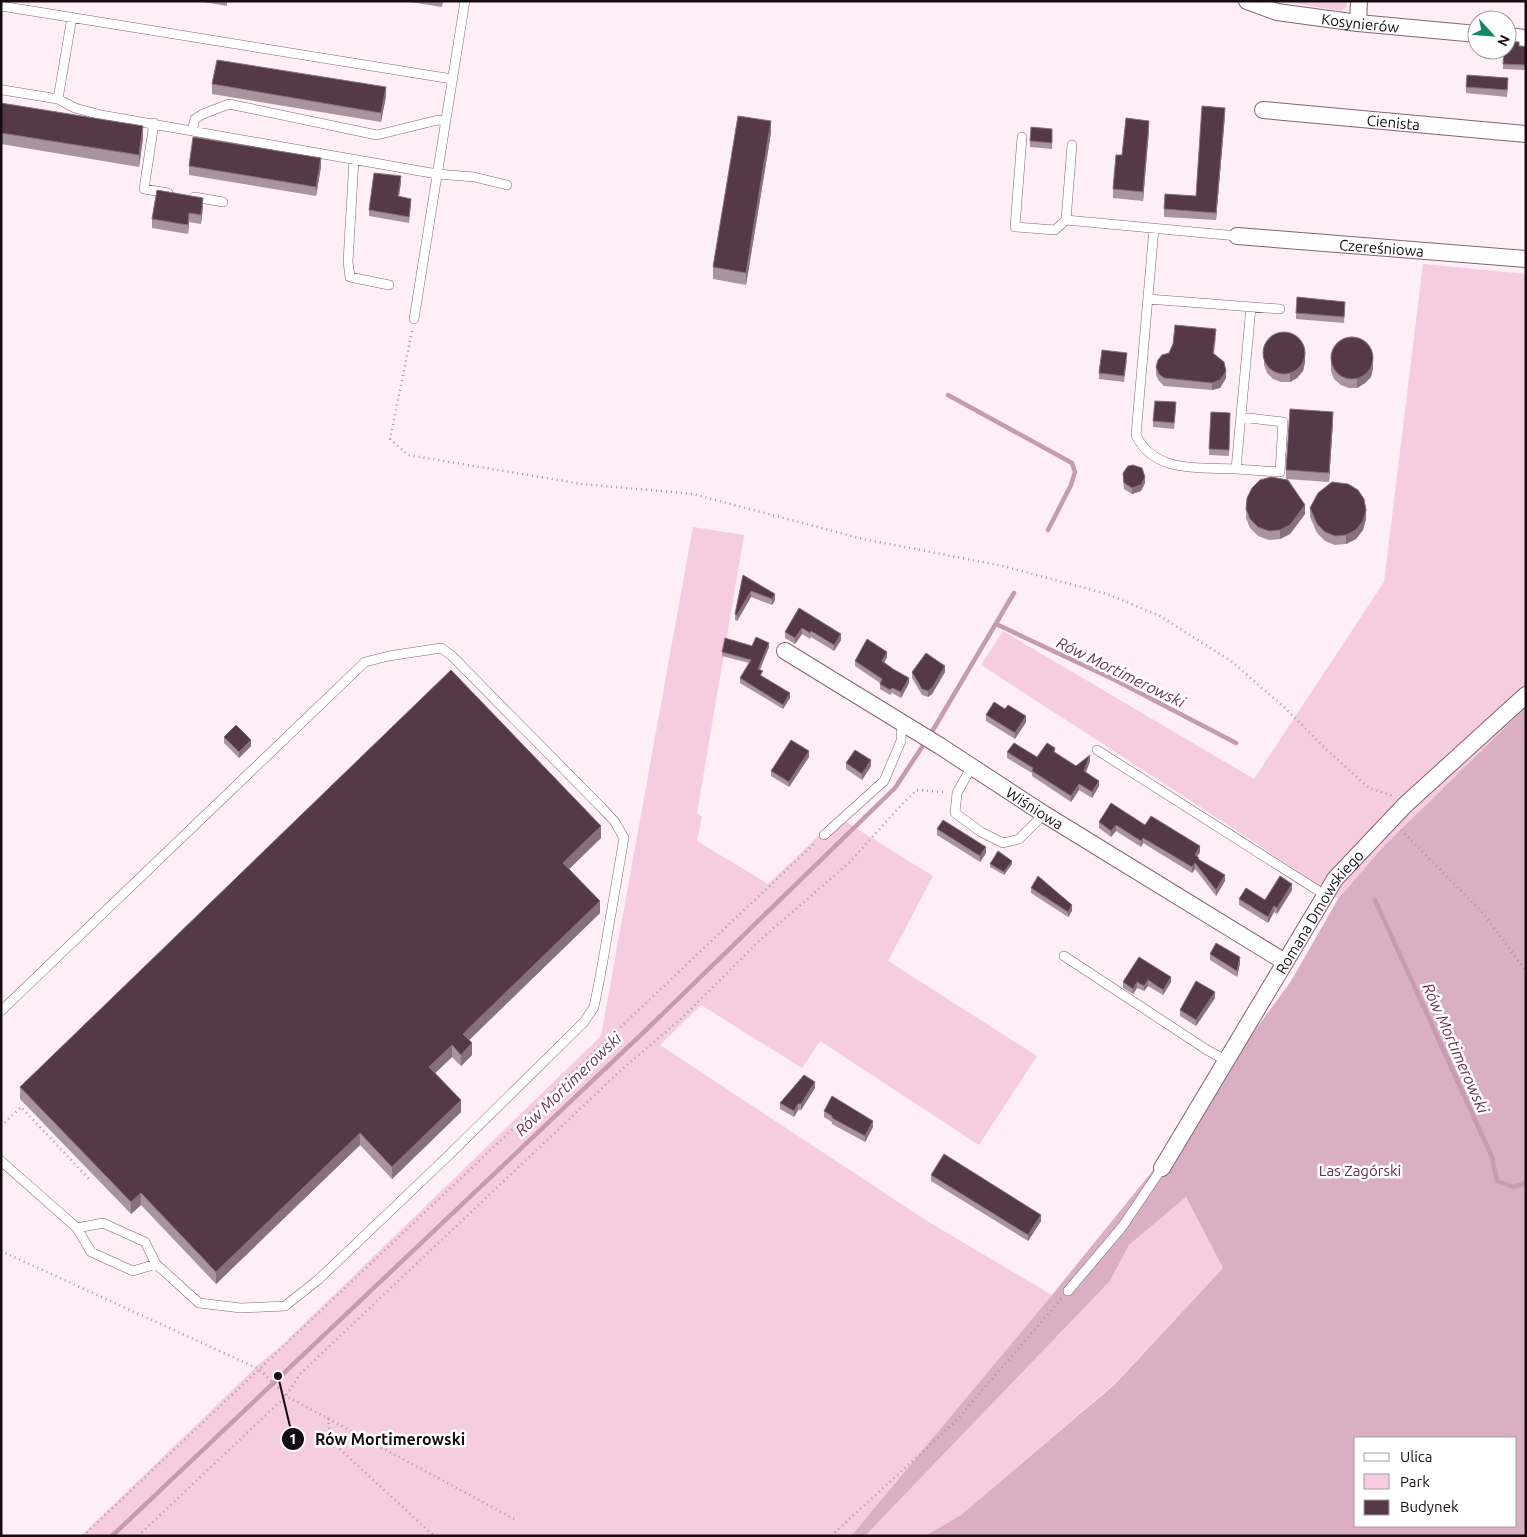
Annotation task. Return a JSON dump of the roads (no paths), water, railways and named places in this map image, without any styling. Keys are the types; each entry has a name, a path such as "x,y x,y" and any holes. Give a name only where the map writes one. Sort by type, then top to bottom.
{"street":[{"name":"Kosynierów","path":"1246,1 1277,12 1358,23 1467,33"},
{"path":"1358,1 1358,23"},
{"name":"Cienista","path":"1262,110 1526,134"},
{"name":"Czereśniowa","path":"1237,236 1526,259"},
{"name":"Wiśniowa","path":"785,651 909,726 1044,814 1285,962"},
{"name":"Romana Dmowskiego","path":"1162,1168 1335,879 1405,805 1526,694"}],"lane":[{"path":"414,319 465,1"},
{"path":"1,6 452,79"},
{"path":"58,98 72,17"},
{"path":"3,90 58,98 75,108 101,115 437,174 474,177 507,185"},
{"path":"192,131 195,119 229,104 377,135 438,120 446,121"},
{"path":"154,123 144,189 223,202"},
{"path":"1022,137 1015,227 1055,230 1066,220 1072,145"},
{"path":"354,159 348,262 350,277 389,285"},
{"path":"1066,220 1237,236"},
{"path":"1154,228 1136,435 1141,445 1158,460 1169,465 1280,472 1283,422 1241,418"},
{"path":"1148,299 1280,308"},
{"path":"1236,469 1251,306"},
{"path":"1,1011 366,662 389,656 441,648 451,655 615,822 624,838 594,1008 584,1022 319,1279 285,1306 241,1308 199,1303 156,1264 145,1242 103,1223 77,1228"},
{"path":"824,835 884,781 909,726"},
{"path":"1097,750 1325,895"},
{"path":"972,766 957,792 955,813 981,832 1003,843 1019,839 1044,814"},
{"path":"1064,956 1207,1050 1227,1061"},
{"path":"1,1161 77,1228 91,1252 133,1272 156,1264"},
{"path":"1068,1291 1122,1226 1162,1168"}],"waterway":[{"path":"948,395 1072,463 1075,472 1071,485 1048,530"},
{"path":"930,735 1014,593"},
{"name":"Rów Mortimerowski","path":"996,624 1115,680 1236,743"},
{"name":"Rów Mortimerowski","path":"112,1536 646,1030 895,788 926,741"},
{"name":"Rów Mortimerowski","path":"1375,900 1492,1157 1497,1181 1513,1187 1526,1183"}],"place":[{"name":"Rów Mortimerowski","path":"278,1376"}],"park label":[{"name":"Las Zagórski","path":"1360,1170"}]}
